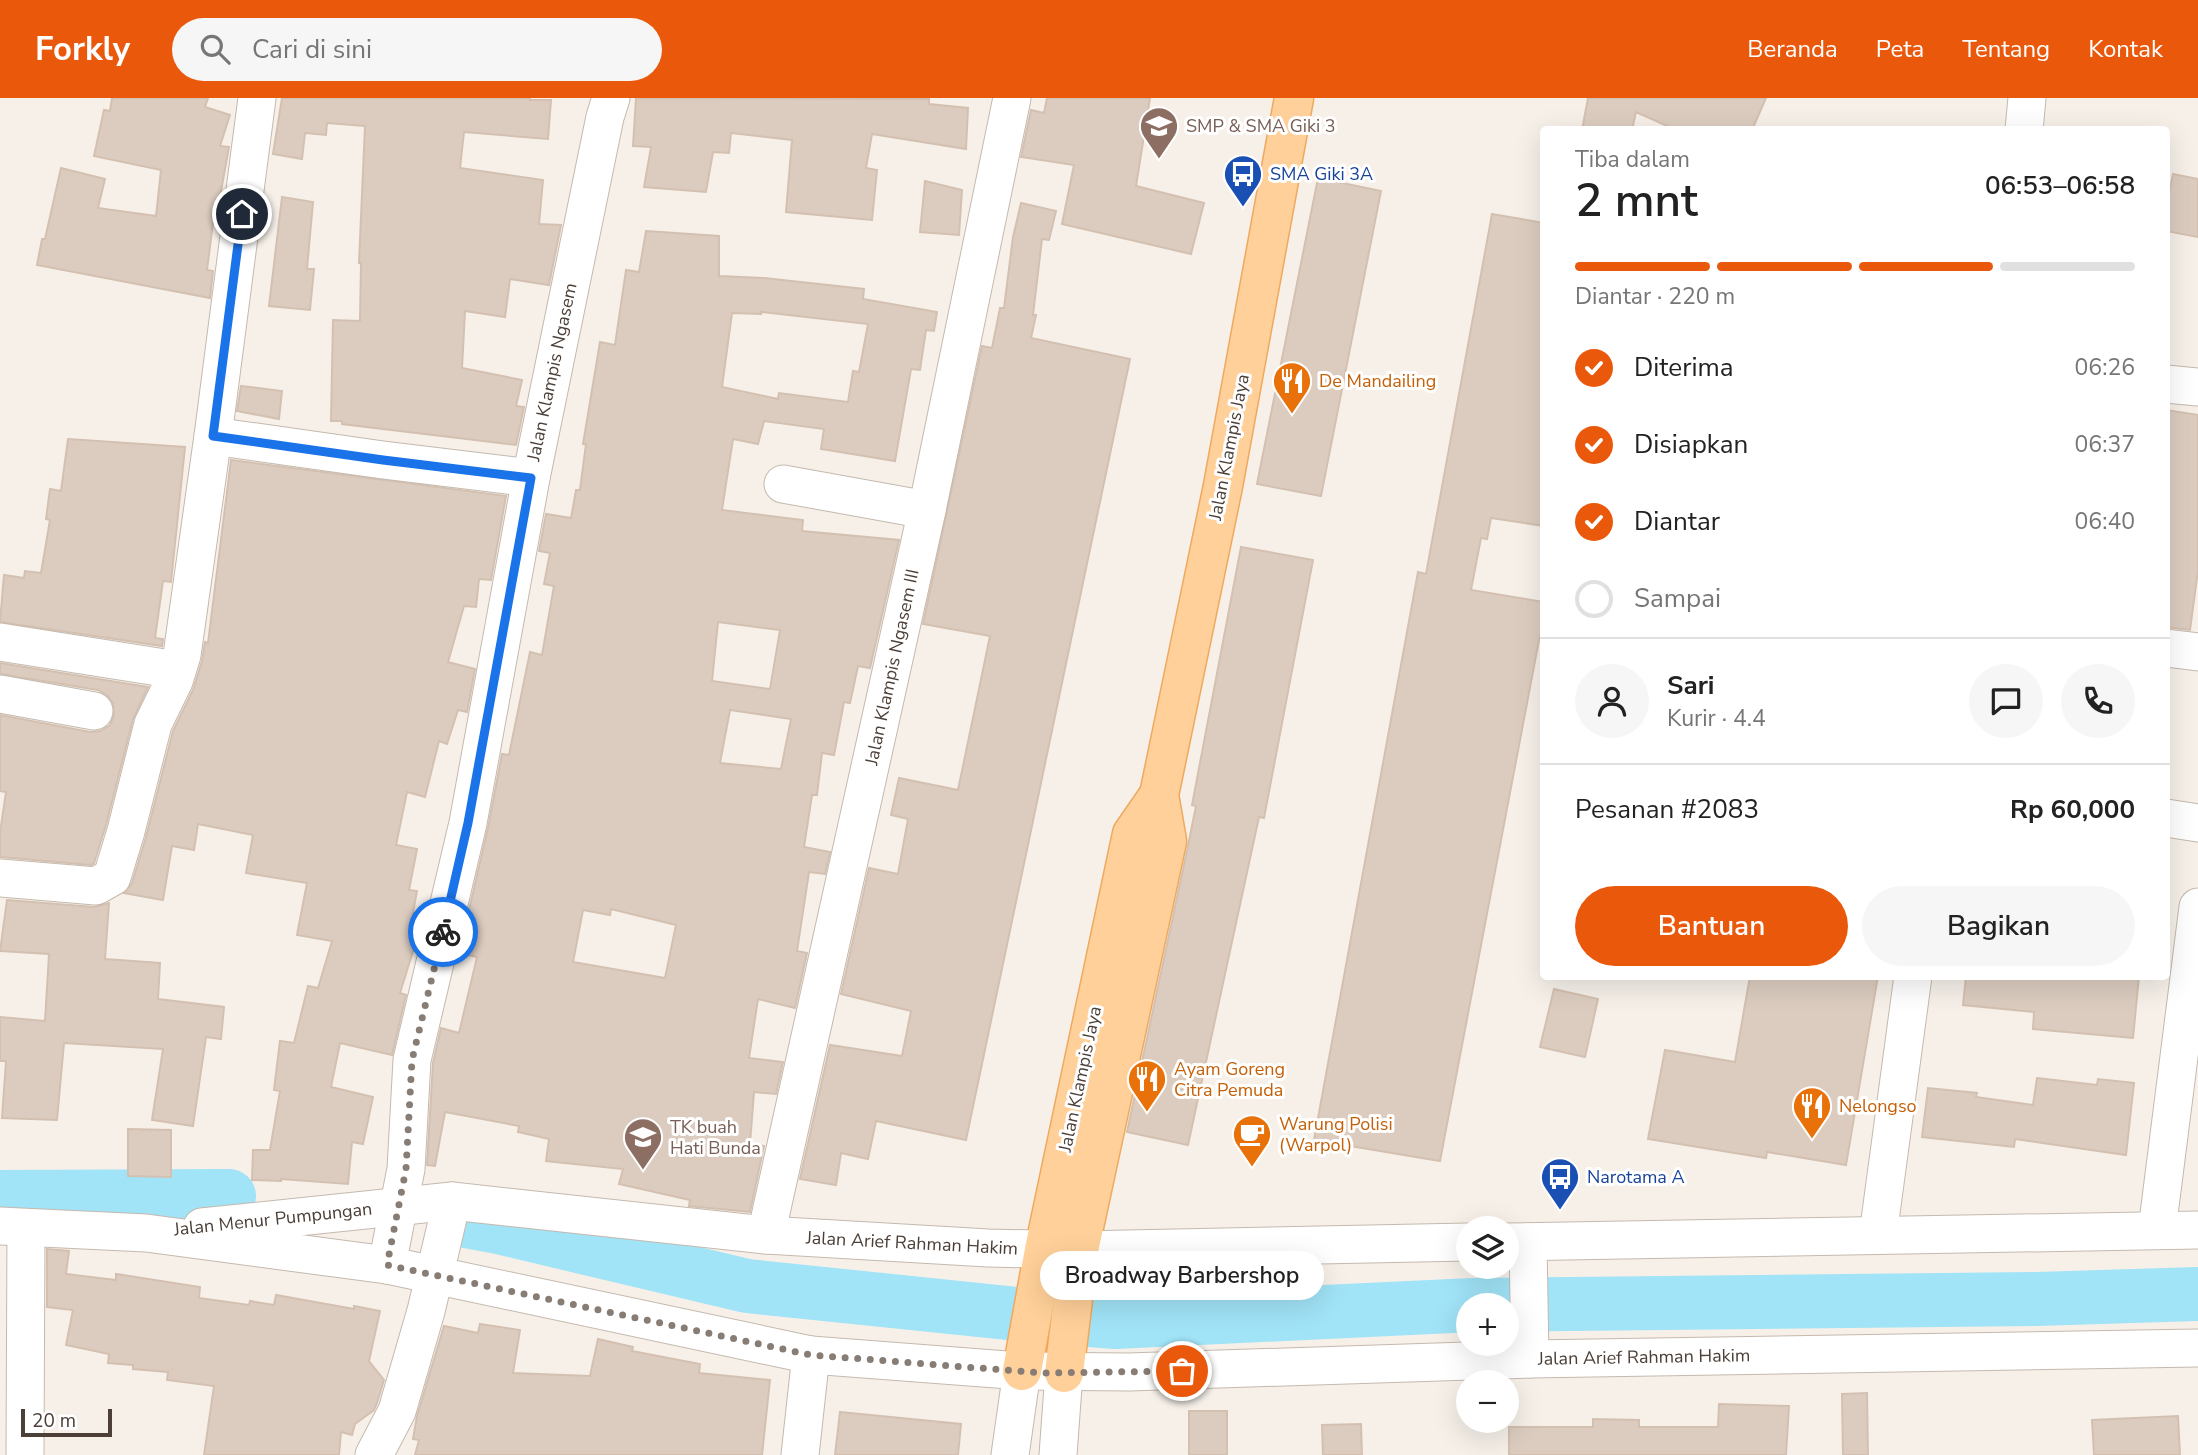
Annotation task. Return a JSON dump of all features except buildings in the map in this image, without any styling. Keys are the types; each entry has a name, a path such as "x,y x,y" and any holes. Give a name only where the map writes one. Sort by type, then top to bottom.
{"main road":[{"name":"Jalan Klampis Jaya","path":"1024,1357 1060,1260 1132,834 1159,795 1174,710 1223,486 1294,98"},
{"name":"Jalan Klampis Jaya","path":"1060,1260 1065,1360"}],"street":[{"path":"0,878 96,886 112,877 153,724 182,654 257,98"},
{"name":"Jalan Klampis Ngasem","path":"387,1265 406,1169 412,1060 468,823 531,478 611,98"},
{"name":"Jalan Klampis Ngasem III","path":"766,1235 927,510 1012,98"},
{"path":"2024,126 2027,98"},
{"path":"2170,384 2198,387"},
{"path":"213,436 531,478"},
{"path":"783,484 927,510"},
{"path":"0,642 177,670"},
{"path":"0,694 94,711"},
{"path":"2170,819 2198,823"},
{"path":"2157,1230 2198,906"},
{"path":"1878,1235 1912,980"},
{"path":"374,1455 397,1411 436,1274 452,1201"},
{"name":"Jalan Arief Rahman Hakim","path":"400,1205 452,1201 766,1235 1060,1260 1456,1243"},
{"name":"Jalan Menur Pumpungan","path":"146,1233 400,1205"},
{"path":"13,1227 25,1455"},
{"name":"Jalan Menur Pumpungan","path":"13,1227 146,1233 387,1265"},
{"path":"1530,1359 1530,1318 1521,1247 1878,1235 2198,1230"},
{"name":"Jalan Arief Rahman Hakim","path":"387,1265 811,1355 1024,1357 1065,1360 1530,1359 2198,1348"},
{"path":"800,1455 811,1355"},
{"path":"1010,1455 1024,1357"},
{"path":"1058,1455 1065,1360"}],"waterway":[{"path":"0,1197 229,1196"},
{"path":"455,1219 747,1286 1115,1322 1473,1305 2037,1299 2198,1294"}],"way so far":[{"path":"443,932 412,1060 406,1169 387,1265 811,1355 1043,1373 1182,1371"}],"place":[{"name":"SMP & SMA Giki 3","path":"1159,160"},
{"name":"SMA Giki 3A","path":"1243,208"},
{"name":"De Mandailing","path":"1292,415"},
{"name":"Ayam Goreng Citra Pemuda","path":"1147,1113"},
{"name":"Nelongso","path":"1812,1140"},
{"name":"Warung Polisi (Warpol)","path":"1252,1168"},
{"name":"TK buah Hati Bunda","path":"643,1171"},
{"name":"Narotama A","path":"1560,1211"},
{"name":"Broadway Barbershop","path":"1182,1371"}],"route":[{"path":"242,214 213,436 531,478 468,823 443,932"}]}
